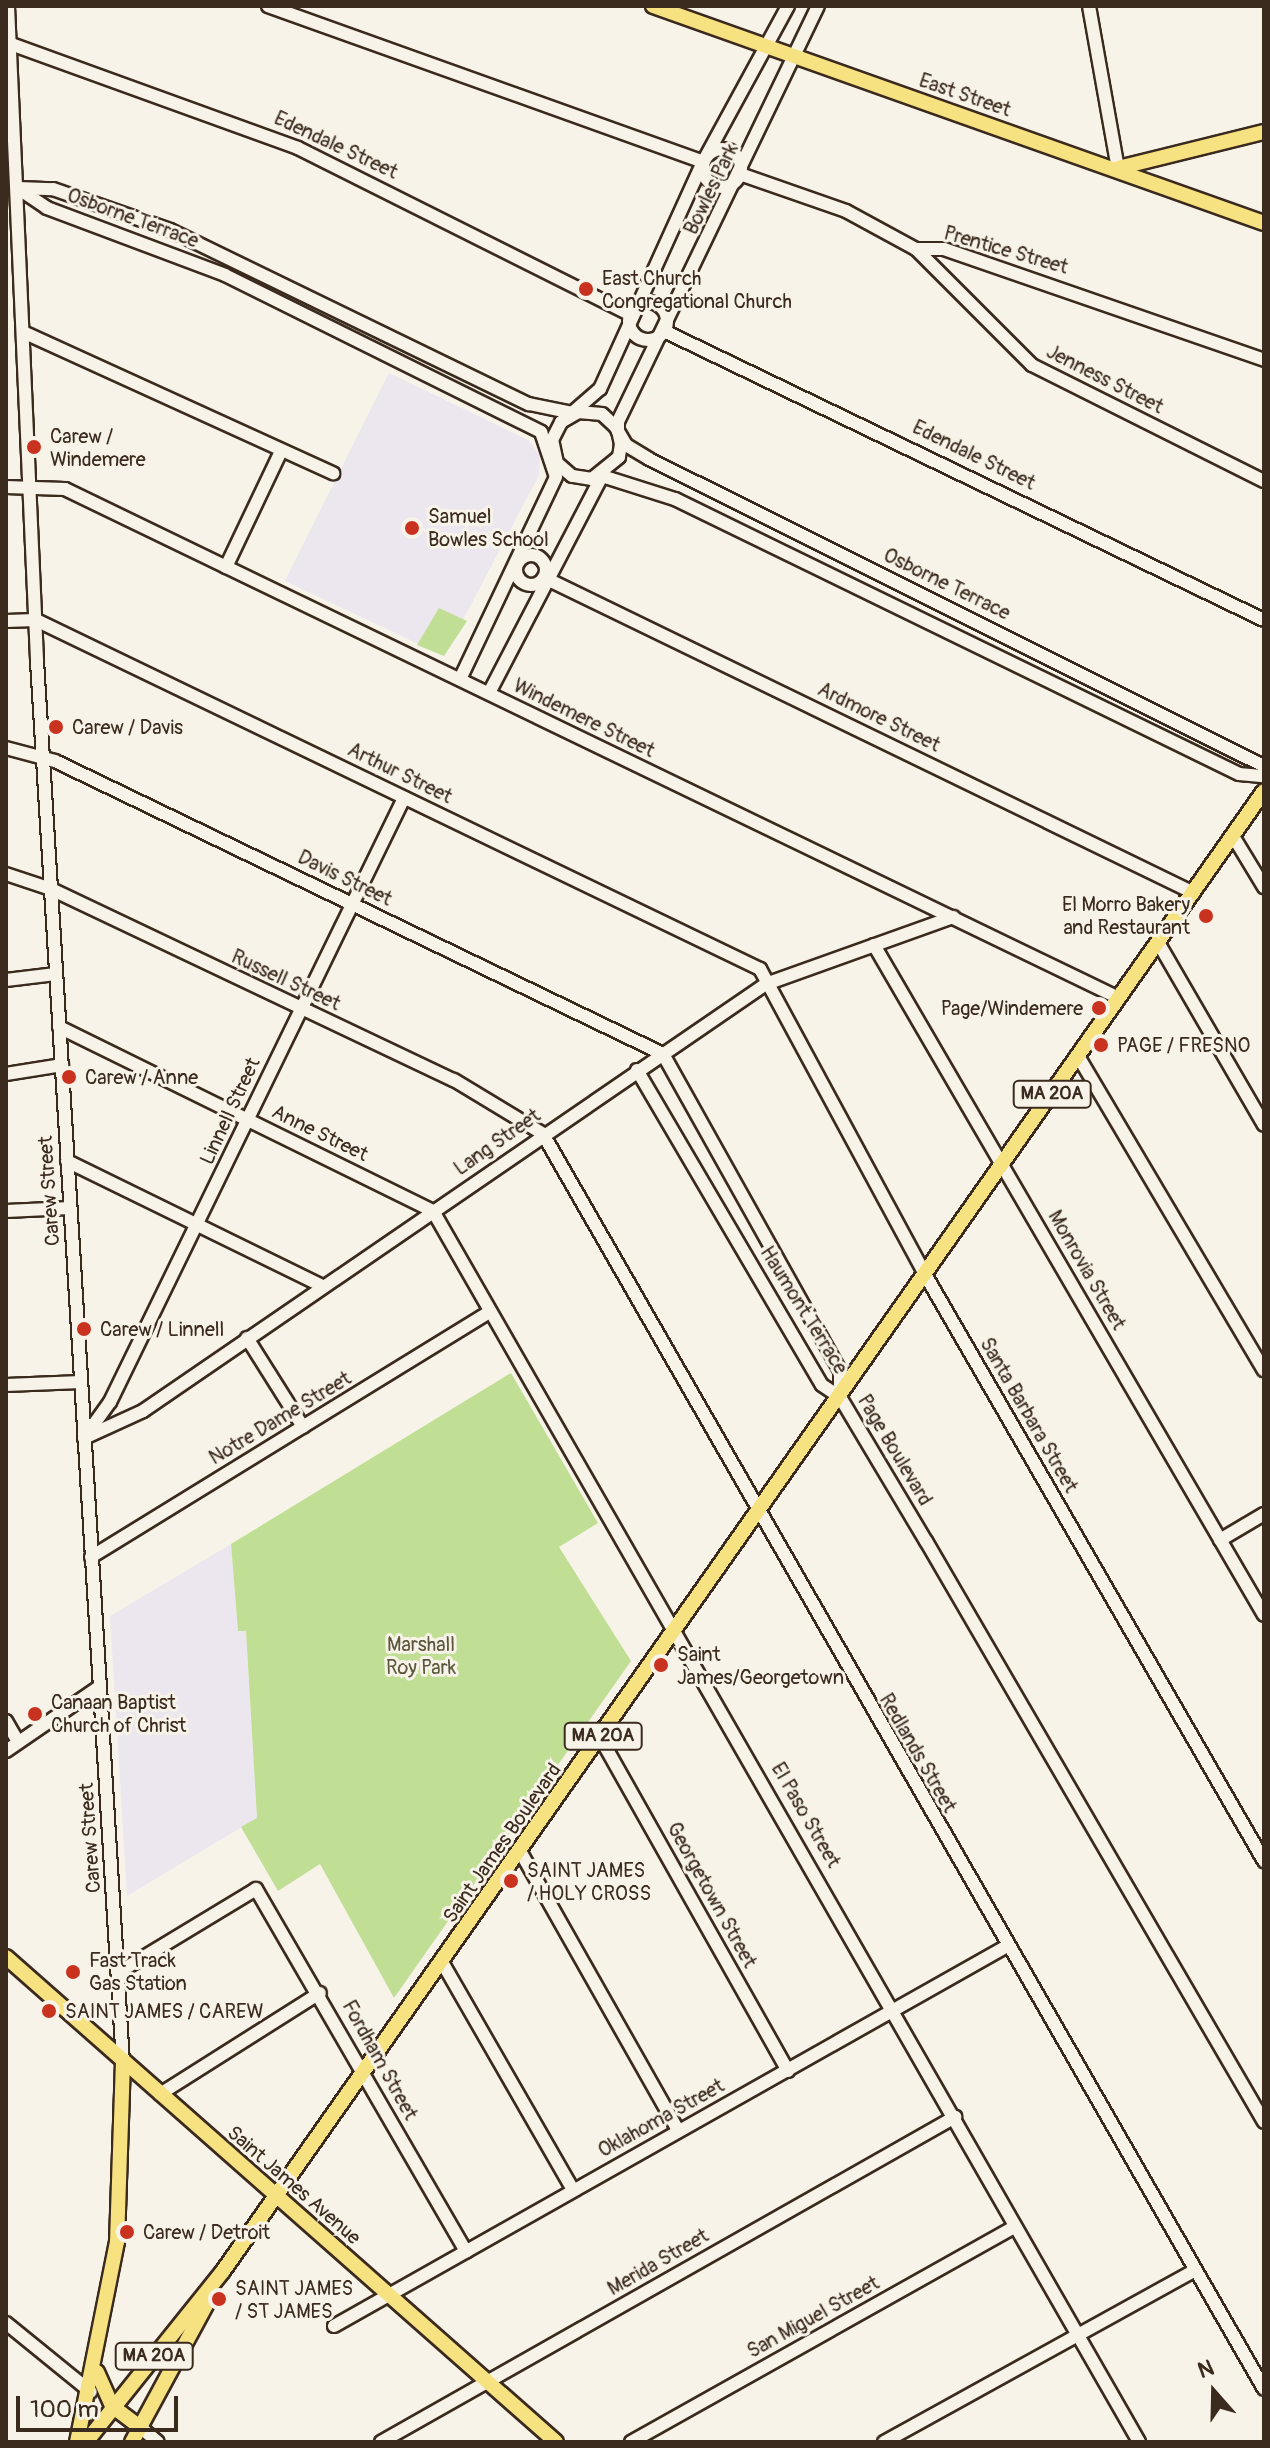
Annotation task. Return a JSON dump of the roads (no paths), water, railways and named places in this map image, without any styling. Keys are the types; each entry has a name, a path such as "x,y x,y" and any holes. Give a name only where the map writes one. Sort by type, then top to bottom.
{"main road":[{"name":"East Street","path":"653,6 1118,168 1264,223"},
{"path":"1118,168 1264,132"},
{"name":"Page Boulevard","path":"840,1397 1264,791"},
{"name":"Saint James Boulevard","path":"86,2442 223,2271 278,2195 601,1739 755,1513 840,1397"},
{"name":"Saint James Avenue","path":"6,1957 556,2442"},
{"name":"Carew Street","path":"77,2442 97,2372 117,2242 123,2063"},
{"name":"Saint James Boulevard","path":"140,2427 223,2271"},
{"path":"97,2372 112,2406 140,2427"},
{"name":"MA 20A","path":"132,2442 140,2427"}],"street":[{"name":"Carew Street","path":"8,6 11,151 17,188 29,491 51,889 123,2063"},
{"name":"Prentice Street","path":"268,6 703,162 715,186 740,174 846,211 916,249 944,249 1264,360"},
{"name":"Bowles Park","path":"460,679 518,564 556,477 554,434 572,413 600,389 630,314 703,162 762,46 788,6"},
{"name":"Bowles Park","path":"489,693 545,578 602,476 619,457 618,431 740,174 800,57 818,6"},
{"path":"1089,6 1118,168"},
{"name":"Edendale Street","path":"11,44 298,148 630,314"},
{"name":"Prentice Street","path":"703,162 727,150 739,159 740,174"},
{"name":"Osborne Terrace","path":"17,188 53,189 170,230 529,404 572,413"},
{"name":"Osborne Terrace","path":"17,188 61,214 178,254 473,394 541,432 553,454"},
{"name":"Jenness Street","path":"916,249 1032,365 1264,481"},
{"name":"Edendale Street","path":"630,314 646,303 659,306 664,331"},
{"name":"Edendale Street","path":"630,314 629,326 642,339 664,331 1264,620"},
{"path":"23,332 333,473"},
{"path":"572,413 596,412 618,431"},
{"name":"Osborne Terrace","path":"618,431 626,445 704,486 1187,721 1264,766"},
{"path":"226,567 281,451"},
{"path":"553,454 572,476 602,476 692,508 1239,774 1264,776"},
{"path":"692,508 704,486"},
{"name":"Windemere Street","path":"6,487 29,491 65,489 1119,998"},
{"path":"718,522 729,498"},
{"path":"785,555 797,532"},
{"path":"814,569 825,546"},
{"name":"Ardmore Street","path":"545,578 538,557 518,564 522,582 545,578 1194,893"},
{"path":"905,613 917,592"},
{"path":"936,627 947,606"},
{"name":"Arthur Street","path":"6,621 36,620 749,961 766,984"},
{"path":"1031,673 1042,652"},
{"path":"1059,686 1071,666"},
{"path":"1175,741 1187,721"},
{"name":"Davis Street","path":"6,748 44,755 663,1054"},
{"name":"Linnell Street","path":"84,1438 110,1402 404,798"},
{"path":"1233,836 1264,887"},
{"name":"Russell Street","path":"6,874 51,889 501,1103 543,1134"},
{"name":"Lang Street","path":"84,1438 143,1411 766,984 953,917"},
{"path":"1159,944 1264,1125"},
{"name":"Monrovia Street","path":"874,945 1264,1615"},
{"path":"6,980 56,974"},
{"name":"Santa Barbara Street","path":"766,984 926,1276 1264,1861"},
{"name":"Anne Street","path":"59,1027 433,1211"},
{"name":"Haumont Terrace","path":"663,1054 840,1371 840,1397"},
{"path":"1078,1056 1264,1370"},
{"path":"6,1074 62,1065"},
{"name":"Haumont Terrace","path":"637,1070 822,1385 840,1397"},
{"name":"Redlands Street","path":"543,1134 755,1513 1264,2389"},
{"path":"67,1161 322,1286"},
{"path":"726,1219 746,1207"},
{"path":"6,1211 70,1208"},
{"name":"El Paso Street","path":"433,1211 896,2013 1014,2227 1139,2442"},
{"name":"Notre Dame Street","path":"91,1557 490,1312"},
{"path":"247,1338 303,1427"},
{"path":"6,1385 81,1382"},
{"name":"Page Boulevard","path":"840,1397 1264,2122"},
{"path":"1220,1540 1264,1514"},
{"path":"6,1751 99,1687"},
{"path":"6,1721 18,1742"},
{"name":"Georgetown Street","path":"601,1739 788,2071"},
{"path":"520,1851 678,2130"},
{"name":"Fordham Street","path":"119,1972 256,1889 320,1993 466,2251"},
{"name":"Oklahoma Street","path":"334,2326 678,2130 896,2013 1007,1946"},
{"path":"442,1962 573,2190"},
{"path":"160,2094 320,1993"},
{"name":"Merida Street","path":"381,2442 955,2117"},
{"name":"San Miguel Street","path":"631,2442 1014,2227"},
{"path":"884,2442 1076,2333 1195,2270"},
{"path":"6,2323 91,2392"},
{"path":"140,2427 158,2442"}],"place":[{"name":"East Church Congregational Church","path":"586,289"},
{"name":"Carew / Windemere","path":"34,447"},
{"name":"Samuel Bowles School","path":"412,528"},
{"name":"Carew / Davis","path":"56,727"},
{"name":"El Morro Bakery and Restaurant","path":"1206,916"},
{"name":"Page/Windemere","path":"1099,1008"},
{"name":"PAGE / FRESNO","path":"1101,1045"},
{"name":"Carew / Anne","path":"69,1077"},
{"name":"Carew / Linnell","path":"84,1329"},
{"name":"Saint James/Georgetown","path":"661,1665"},
{"name":"Canaan Baptist Church of Christ","path":"35,1714"},
{"name":"SAINT JAMES / HOLY CROSS","path":"511,1881"},
{"name":"Fast Track Gas Station","path":"73,1972"},
{"name":"SAINT JAMES / CAREW","path":"49,2011"},
{"name":"Carew / Detroit","path":"127,2232"},
{"name":"SAINT JAMES / ST JAMES","path":"219,2299"}],"park label":[{"name":"Marshall Roy Park","path":"421,1656"}]}
